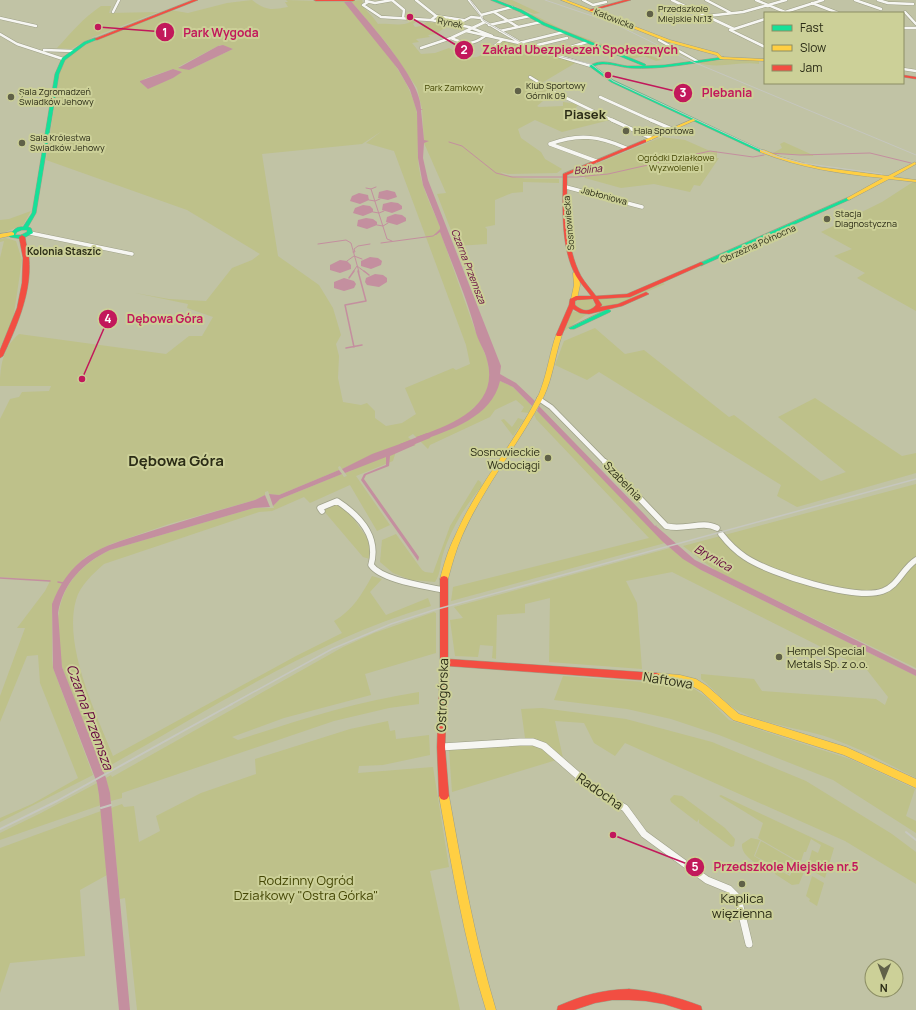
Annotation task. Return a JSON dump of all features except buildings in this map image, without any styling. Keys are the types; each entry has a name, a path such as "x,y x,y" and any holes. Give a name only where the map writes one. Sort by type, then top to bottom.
{"street":[{"path":"113,12 119,0"},
{"path":"12,234 16,238 22,237 27,231 34,213 57,74 64,59 73,50 96,37 196,0"},
{"path":"316,0 353,0"},
{"path":"365,0 368,2 392,0 404,10 403,18"},
{"path":"416,0 436,16"},
{"path":"469,0 485,22 520,43 547,54 580,62 598,69 612,81 779,159 802,165 892,178"},
{"path":"493,0 530,16 568,36 587,42 637,65 646,67 661,67 721,56"},
{"name":"Katowicka","path":"563,0 593,9 669,41 721,56 764,60"},
{"path":"583,0 593,9 626,1"},
{"path":"672,0 707,16 764,46"},
{"path":"706,0 726,9 731,13"},
{"path":"751,0 756,0 782,12"},
{"path":"707,16 743,12 786,0"},
{"path":"787,12 822,0"},
{"path":"855,0 880,9"},
{"path":"878,0 888,4 913,4"},
{"path":"368,2 364,6 379,16 431,20"},
{"path":"812,4 835,12"},
{"name":"Rynek","path":"431,20 436,16 463,20 470,17 481,16 512,8"},
{"path":"494,12 518,27"},
{"path":"905,12 916,24"},
{"path":"489,25 530,16"},
{"path":"0,18 36,26"},
{"name":"Rynek","path":"431,20 457,24 483,31 496,38"},
{"path":"457,24 463,20"},
{"path":"731,29 764,20"},
{"path":"421,48 451,38 485,22"},
{"path":"500,31 541,22"},
{"path":"483,31 494,28"},
{"path":"904,28 916,28"},
{"path":"466,31 520,43 568,36"},
{"path":"0,34 24,47 42,50 73,50"},
{"path":"451,38 470,46 485,36"},
{"path":"528,47 568,36"},
{"path":"485,54 502,40"},
{"path":"659,40 697,61"},
{"path":"547,54 587,42"},
{"path":"42,50 57,58 64,59"},
{"path":"580,62 598,69 637,65"},
{"path":"598,69 617,66"},
{"path":"904,69 916,71"},
{"path":"904,76 916,78"},
{"path":"530,77 558,94 582,104 651,138"},
{"path":"600,97 672,129"},
{"path":"626,148 606,138 585,136 570,138 550,144 561,150 586,154 596,161 694,120"},
{"name":"Sosnowiecka","path":"539,400 546,386 554,348 573,302 576,285 576,271 568,228 565,177 596,161"},
{"name":"Obrzeżna Północna","path":"775,234 879,184 904,174 915,164"},
{"name":"Obrzeżna Północna","path":"593,298 632,295 686,273 867,195 915,164"},
{"path":"839,171 915,181"},
{"path":"904,174 906,177 915,181"},
{"path":"870,176 878,180 879,184"},
{"name":"Jabłoniowa","path":"566,187 642,207"},
{"path":"0,236 12,234 15,231 27,231 132,254"},
{"path":"0,356 12,332 21,298 26,258 22,237"},
{"name":"Sosnowiecka","path":"576,271 593,298 600,305 593,311"},
{"name":"Obrzeżna Północna","path":"593,311 620,305 686,273"},
{"path":"593,298 583,296 573,302 580,311 593,311"},
{"path":"572,328 620,305"},
{"path":"558,337 593,311"},
{"name":"Ostrogórska","path":"491,1010 475,957 444,795 441,747 444,662 443,590 447,562 457,536 539,400"},
{"name":"Szabelnia","path":"539,400 551,407 666,526 676,529 710,524 718,528"},
{"path":"322,510 320,508 337,501 354,512 375,547 372,565 375,571 414,584 443,590"},
{"path":"721,534 734,549 761,566 797,580 826,588 854,592 881,592 890,589 906,566 916,560"},
{"name":"Naftowa","path":"444,662 653,676 692,681 701,686 724,709 736,717 846,751 916,784"},
{"name":"Radocha","path":"441,747 520,742 533,742 544,746 565,766 598,793 625,808 644,834 707,880 729,889 738,898 749,944"},
{"path":"562,1010 579,1001 604,996 665,998 697,1010"}],"green space":[{"path":"252,0 265,8 273,9 288,7 285,2 288,2 286,0 344,2 386,52 412,96 417,115 420,176 440,226 440,231 475,330 487,359 490,377 488,389 483,400 472,409 462,424 481,411 500,381 513,387 532,406 529,413 521,412 524,407 516,400 495,410 490,417 430,445 428,449 413,434 408,437 416,445 396,451 393,461 356,476 390,525 377,531 350,485 310,503 304,497 272,511 259,512 104,564 87,580 81,589 76,600 73,618 74,638 83,679 113,756 296,656 342,633 334,621 352,607 372,576 382,579 370,592 386,615 428,598 431,606 387,620 303,657 222,701 102,770 62,667 59,648 59,613 62,598 69,585 79,572 92,561 110,550 254,508 274,508 273,506 280,499 342,474 344,477 347,476 345,473 353,470 351,465 342,469 340,466 338,467 339,470 279,495 269,494 268,491 265,492 265,495 255,500 169,524 111,544 87,556 76,566 61,585 52,604 52,659 53,668 93,775 0,822 0,818 32,804 78,778 40,683 38,655 27,656 0,722 0,696 25,628 17,628 45,591 50,581 0,577 0,419 10,399 19,397 22,392 49,391 51,386 0,386 2,364 6,351 9,345 19,334 166,354 189,336 202,336 213,317 187,308 188,304 135,293 169,299 206,301 232,268 252,260 260,254 187,210 46,160 60,71 63,65 62,62 84,44 170,10 188,13 227,3","holes":["220,45 233,49 189,70 178,67","173,69 181,72 173,78 147,88 140,82 146,78","382,131 366,143 394,151 466,345 470,364 456,370 453,368 405,388 416,414 402,423 386,426 375,418 375,411 367,403 361,405 343,402 338,378 339,356 336,344 341,335 333,308 319,285 278,256 262,154 362,144"]},
{"name":"Park Zamkowy","path":"362,0 363,3 361,4 378,24 402,24 411,22 414,19 419,20 413,24 415,27 421,26 427,22 446,24 445,25 447,26 436,34 428,35 430,37 416,39 419,42 412,43 421,54 435,53 449,48 471,58 486,52 500,40 577,62 540,84 550,90 540,94 543,101 537,106 563,106 563,102 579,104 574,110 574,120 597,114 610,120 562,132 535,120 518,129 521,138 541,152 545,159 562,169 557,173 508,174 500,172 505,175 520,178 559,179 559,183 523,182 523,192 512,193 495,200 495,225 485,227 487,229 487,244 457,246 437,194 446,193 424,143 422,109 417,88 388,45 351,1"},
{"path":"499,0 512,0 540,13 534,14"},
{"path":"101,6 111,6 109,13 158,12 93,37 71,49 57,48 72,31"},
{"path":"532,14 564,30 621,51 651,56 662,60 656,61 644,56 632,59 543,22 530,15"},
{"path":"740,59 759,61 759,64 712,65 697,62"},
{"name":"Ogródki Działkowe Wyzwolenie I","path":"662,137 685,140 710,151 717,151 717,158 719,158 700,186 694,185 690,192 654,184 621,188 585,178 584,176 573,176 574,173"},
{"path":"784,142 815,156 773,153 782,148 780,144"},
{"path":"916,180 916,311 857,278 865,273 834,256 852,249 821,232 882,202"},
{"path":"31,211 23,225 0,234 0,220 9,219"},
{"path":"6,238 16,241 22,260 13,320 0,348 0,258 4,241 0,242 0,239"},
{"path":"663,283 665,284 616,305 600,308 601,304 599,299 628,297"},
{"path":"580,298 592,299 596,306 588,310 580,309 575,305 575,301"},
{"path":"571,311 587,314 563,332"},
{"path":"595,328 625,354 644,350 729,417 734,415 821,481 846,472 778,417 815,398 902,456 916,453 916,473 797,507 777,496 781,485 599,372 587,380 555,365 564,341"},
{"path":"537,411 665,543 451,601 453,587 649,538 536,419 534,414"},
{"path":"518,418 524,420 513,436 501,420 504,419 512,427"},
{"path":"478,480 481,482 482,486 465,508 451,533 435,582 411,580 393,573 380,562 382,540 396,534 422,570 433,573 450,526"},
{"path":"916,484 916,668 716,571 683,546"},
{"path":"336,504 346,508 370,542 372,548 370,559 363,557 323,510"},
{"path":"670,548 701,570 916,676 916,778 854,747 822,735 763,721 735,709 725,701 701,679 701,674 754,679 762,691 876,699 885,705 888,697 867,670 672,572 626,581 637,603 642,669 549,662 550,598 525,604 525,613 497,615 496,659 492,658 493,646 480,645 478,657 455,656 450,620 463,618 454,607"},
{"path":"434,612 436,613 436,653 365,674 371,695 284,718 232,737 238,740 350,706 395,696 419,692 419,704 389,708 334,721 122,793 122,798 111,801 106,778 111,775 112,777 343,647 374,633"},
{"path":"563,676 685,685 706,697 729,720 850,759 915,789 906,816 916,821 916,833 833,780 719,735 671,719 627,709 554,700"},
{"path":"542,708 626,719 712,742 806,781 892,834 916,852 916,884 845,841 625,743 615,756 594,743 584,723 555,721 563,758 452,792 449,750 526,745 521,709"},
{"name":"Rodzinny Ogród Działkowy \"Ostra Górka\"","path":"388,721 390,731 395,730 396,739 429,735 430,755 383,765 359,766 358,773 433,767 449,867 430,871 460,1010 137,1010 125,898 120,899 111,808 122,804 124,807 134,806 139,842 160,831 156,816 201,793 256,774 255,759 350,729"},
{"path":"97,783 101,805 0,840 0,833"},
{"path":"674,795 682,796 725,828 735,839 734,846 731,847 699,823 699,819 697,822 671,802 670,799"},
{"path":"721,795 834,848 825,878 807,868 812,850 818,853 821,845 811,839 800,864 803,866 804,872 799,884 792,885 775,874 777,869 790,876 796,860 758,838 763,823 719,796"},
{"path":"101,811 107,875 80,890 85,956 10,963 0,993 0,848"},
{"path":"751,838 760,840 754,856 774,868 772,873 753,861 745,853 742,844"},
{"path":"761,841 794,860 789,874 755,856"},
{"path":"812,876 824,883 817,906 809,901 810,899 806,896"}],"shaded area":[{"path":"351,1 393,52 413,83 419,97 421,109 423,109 421,110 424,140 429,141 424,143 423,158 428,180 501,366 500,374 516,383 535,401 532,406 513,387 500,381 488,404 479,413 456,427 420,441 416,437 458,419 470,411 480,401 486,390 489,376 487,360 485,352 477,337 463,292 440,232 434,235 440,227 423,185 418,158 417,112 410,90 398,69 344,2"},
{"path":"223,45 233,49 189,70 178,68 218,46"},
{"path":"173,69 182,72 173,78 148,89 140,82 140,81"},
{"path":"387,190 395,192 397,197 388,200 378,198 379,192"},
{"path":"359,193 368,195 369,200 360,204 350,201 352,196"},
{"path":"391,202 398,203 402,206 402,209 392,213 382,210 383,204"},
{"path":"363,205 370,206 373,209 373,212 363,216 353,213 355,208"},
{"path":"395,214 402,215 406,218 406,221 397,225 386,222 387,217"},
{"path":"366,218 373,219 377,222 377,225 367,229 357,226 358,220"},
{"path":"370,257 378,258 382,261 381,265 371,269 361,266 361,261"},
{"path":"340,260 347,261 351,265 351,269 340,273 330,270 330,265"},
{"path":"375,274 383,275 387,278 387,282 379,287 367,285 365,282 366,278"},
{"path":"344,278 354,281 356,284 354,288 344,291 334,288 334,282"},
{"path":"539,406 655,526 657,525 656,526 695,560 916,670 916,676 701,570 683,559 662,541 537,411"},
{"path":"411,440 415,445 390,456 389,466 366,475 364,479 419,557 418,561 361,480 364,474 386,465 386,457 345,473 342,469 372,454"},
{"path":"339,470 342,474 280,499 273,506 269,494 279,495"},
{"path":"265,495 270,507 254,508 110,550 100,555 76,575 64,592 61,602 58,613 62,667 106,778 110,793 130,1010 119,1010 99,795 97,783 53,668 52,604 62,583 76,565 101,549 121,541 255,500"}],"waterway":[{"name":"Bolina","path":"449,142 462,146 496,173 512,177 577,177 608,174 710,151 753,157 764,155"},
{"name":"Bolina","path":"769,153 800,155 870,153 911,163"},
{"path":"371,189 376,187"},
{"path":"366,188 371,189"},
{"path":"371,189 375,201"},
{"path":"375,201 380,199"},
{"path":"369,200 375,201"},
{"path":"375,201 379,213"},
{"path":"379,213 384,211"},
{"path":"373,212 379,213"},
{"path":"379,213 383,226"},
{"path":"383,226 388,223"},
{"path":"377,225 383,226"},
{"path":"383,226 387,239 392,241"},
{"path":"381,243 433,236 436,234"},
{"path":"318,244 346,240 351,243 353,252"},
{"path":"353,252 355,252 354,249 358,246 370,244"},
{"path":"353,252 355,256"},
{"path":"347,261 355,256"},
{"path":"355,256 362,259"},
{"path":"355,256 357,266"},
{"path":"353,272 357,266"},
{"path":"357,266 365,272"},
{"path":"357,266 359,272"},
{"path":"349,278 354,271"},
{"path":"354,347 345,305 366,301 358,271"},
{"path":"364,271 369,275"},
{"path":"354,347 362,345"},
{"path":"346,348 354,347"},
{"name":"Czarna Przemsza","path":"403,446 427,436"},
{"path":"0,578 50,581"},
{"path":"58,582 63,583"}],"tram line":[{"path":"470,0 484,21 529,47 549,54 591,64 613,81 772,155 802,163 882,174"}],"railway":[{"path":"545,0 613,23 686,59 916,155"},
{"path":"230,705 332,649 391,624 434,610 916,479"},
{"path":"0,829 57,801 232,704"},
{"path":"101,808 111,805"},
{"path":"906,832 916,840"}],"traffic: fast":[{"path":"493,0 521,11 544,24 644,65"},
{"path":"25,228 34,213 57,74 63,59 85,43 96,39"},
{"path":"723,58 653,67 630,67 606,63 591,66 612,81 762,151"},
{"path":"701,264 849,199"},
{"path":"21,228 29,229 30,233 22,237 12,236 15,231 21,228"},
{"path":"572,328 608,311"}],"traffic: slow":[{"path":"563,0 669,41 717,54 721,58 764,60"},
{"path":"644,141 694,120"},
{"path":"762,151 798,164 818,168 916,181"},
{"path":"849,199 915,163"},
{"path":"0,236 12,234"},
{"path":"574,299 577,285 576,273"},
{"path":"444,579 458,535 482,492 533,410 544,388 559,335"},
{"path":"656,677 689,680 710,693 736,717 846,751 916,784"},
{"path":"444,796 469,931 491,1010"}],"traffic: jam":[{"path":"96,39 196,0"},
{"path":"316,0 353,0"},
{"path":"591,10 629,0"},
{"path":"904,76 916,78"},
{"path":"572,305 575,308 586,312 593,311 599,305 579,276 573,260 567,236 565,174 644,141"},
{"path":"0,356 15,321 23,296 26,258 22,237"},
{"path":"559,335 572,305 572,300 576,298 628,296 701,264"},
{"path":"595,310 620,305 646,294"},
{"path":"444,579 444,662 441,747 444,796"},
{"path":"444,662 656,677"},
{"path":"562,1010 578,1003 612,995 646,996 664,999 697,1010"}],"place":[{"name":"Przedszkole Miejskie Nr.13","path":"650,14"},
{"name":"Zakład Ubezpieczeń Społecznych","path":"410,17"},
{"name":"Park Wygoda","path":"98,27"},
{"name":"Plebania","path":"608,75"},
{"name":"Klub Sportowy Górnik 09","path":"518,91"},
{"name":"Sala Zgromadzeń Świadków Jehowy","path":"11,97"},
{"name":"Hala Sportowa","path":"626,131"},
{"name":"Sala Królestwa Swiadków Jehowy","path":"22,143"},
{"name":"Stacja Diagnostyczna","path":"827,219"},
{"name":"Dębowa Góra","path":"82,379"},
{"name":"Sosnowieckie Wodociągi","path":"548,458"},
{"name":"Hempel Special Metals Sp. z o.o.","path":"779,657"},
{"name":"Przedszkole Miejskie nr.5","path":"613,835"},
{"name":"Kaplica więzienna","path":"742,884"}],"district":[{"name":"Piasek","path":"585,114"},
{"name":"Kolonia Staszic","path":"64,251"},
{"name":"Dębowa Góra","path":"176,461"}],"water label":[{"name":"Brynica","path":"713,558"}]}
